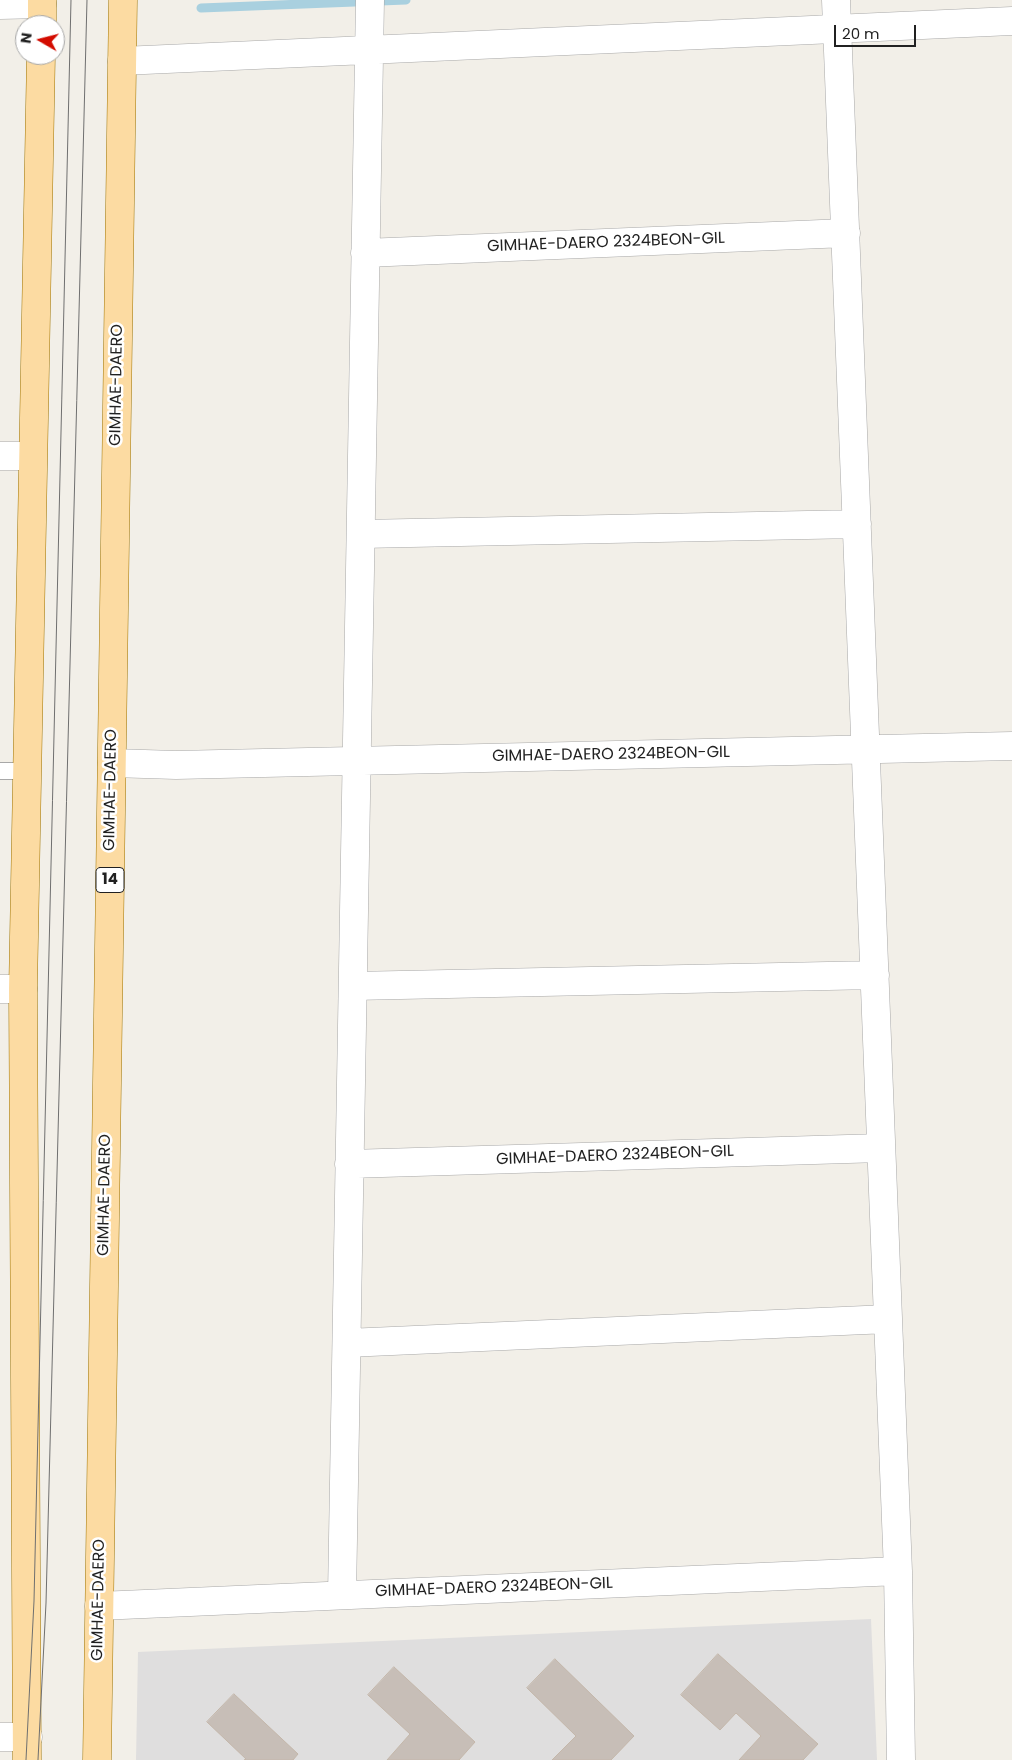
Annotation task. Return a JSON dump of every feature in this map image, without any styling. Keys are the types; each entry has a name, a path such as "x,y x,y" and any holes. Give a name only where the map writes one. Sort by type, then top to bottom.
{"main road":[{"name":"GIMHAE-DAERO","path":"97,1760 123,0"},
{"path":"27,1748 12,989 27,771 41,65"}],"street":[{"path":"836,0 898,1571 901,1760"},
{"path":"0,5 42,10"},
{"path":"342,1595 370,8"},
{"path":"122,61 1012,21"},
{"name":"GIMHAE-DAERO 2324BEON-GIL","path":"365,252 846,232"},
{"path":"0,456 32,456"},
{"path":"360,534 857,524"},
{"name":"GIMHAE-DAERO 2324BEON-GIL","path":"112,763 176,765 1012,746"},
{"path":"353,986 875,976"},
{"name":"GIMHAE-DAERO 2324BEON-GIL","path":"350,1164 882,1148"},
{"path":"347,1343 888,1319"},
{"name":"GIMHAE-DAERO 2324BEON-GIL","path":"98,1606 898,1571"},
{"path":"0,1737 27,1748"}],"lane":[{"path":"0,771 27,771"}],"shaded area":[{"path":"871,1619 877,1760 136,1760 138,1652"}],"building":[{"path":"718,1654 818,1744 803,1760 739,1760 761,1736 736,1713 720,1730 681,1695"},
{"path":"555,1659 634,1736 611,1760 552,1760 576,1736 527,1688"},
{"path":"394,1667 475,1742 459,1760 387,1760 410,1734 368,1695"},
{"path":"234,1694 298,1754 293,1760 244,1760 246,1759 207,1722"}],"waterway":[{"path":"201,8 406,0"}],"tram line":[{"path":"26,1760 34,1601 71,0"},
{"path":"38,1760 46,1603 87,0"}]}
